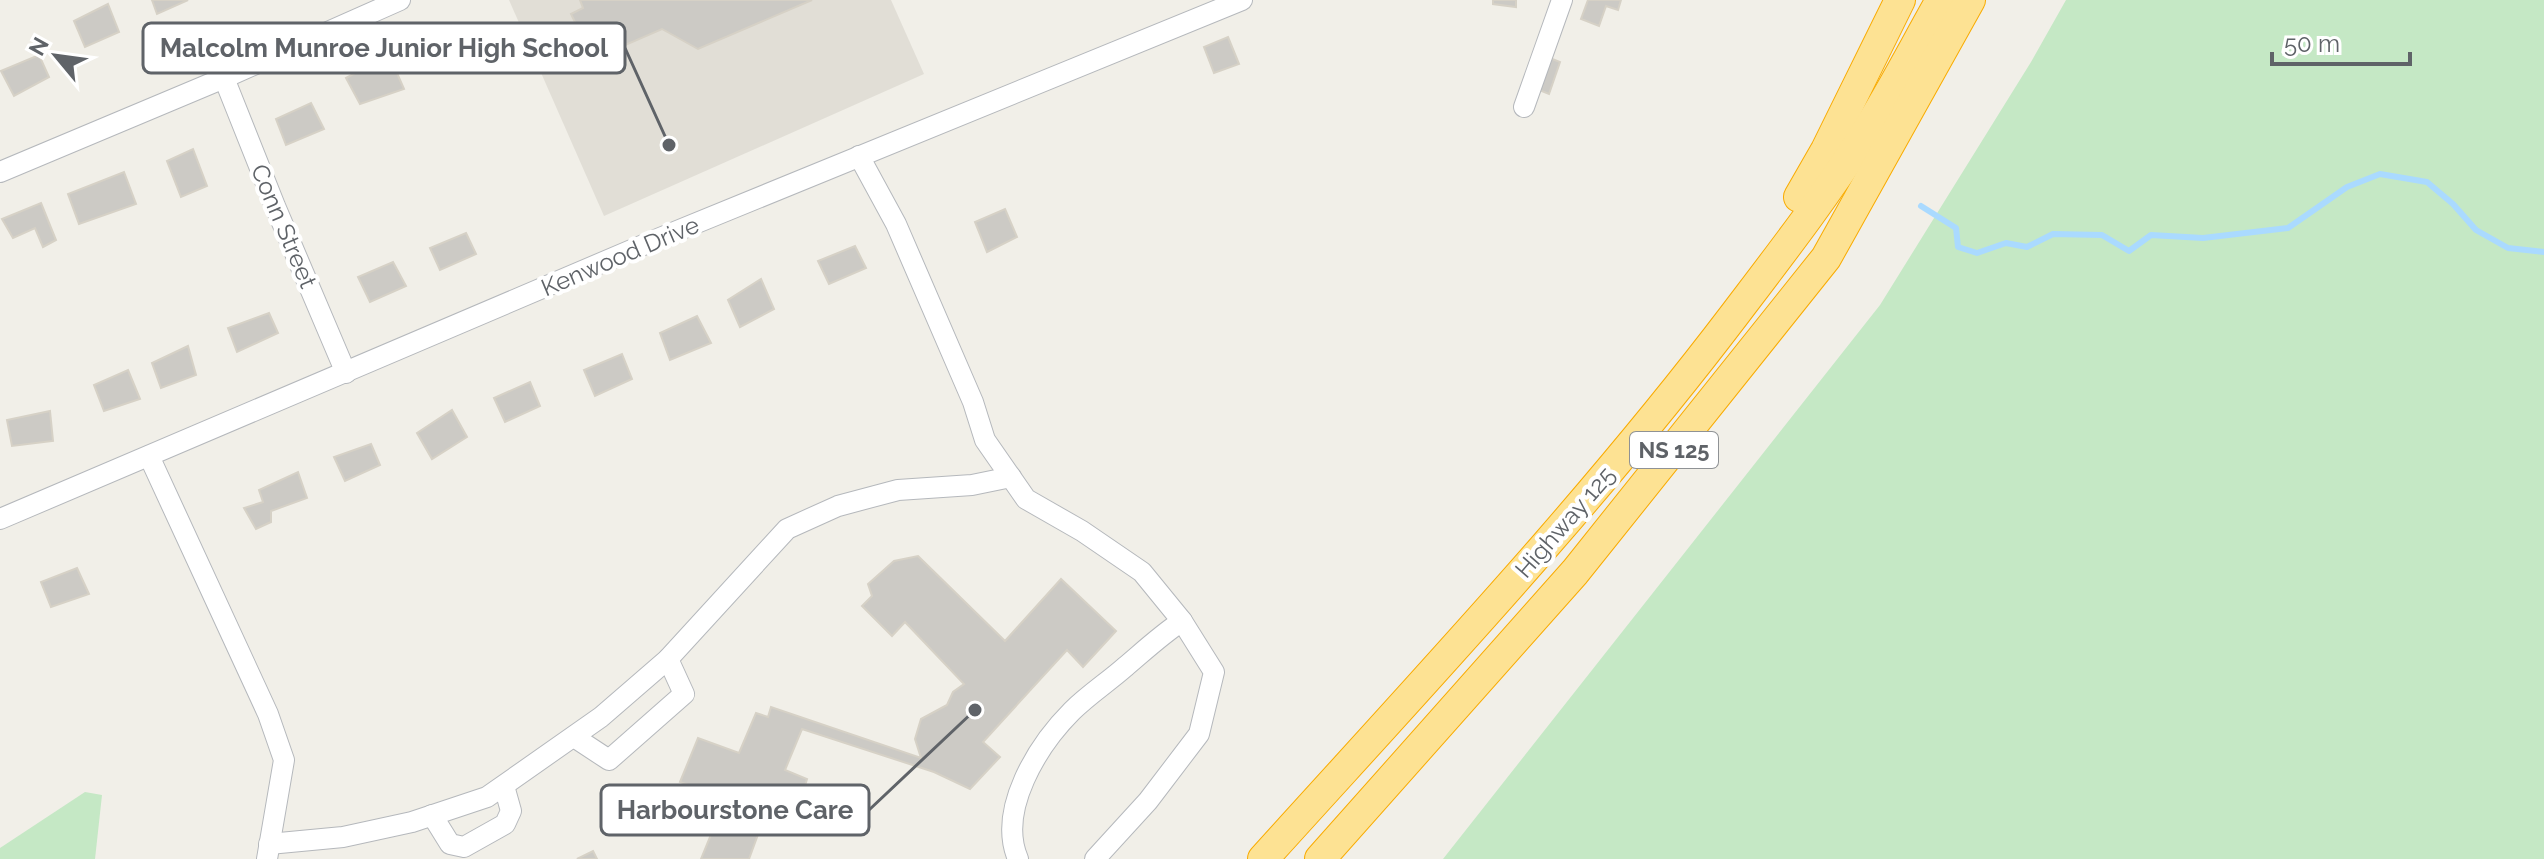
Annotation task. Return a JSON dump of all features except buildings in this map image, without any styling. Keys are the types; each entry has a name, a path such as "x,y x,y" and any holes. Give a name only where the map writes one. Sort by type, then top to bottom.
{"highway":[{"path":"1658,413 1803,191 1900,0"},
{"name":"Highway 125","path":"1263,859 1469,632 1658,413 1787,245 1862,138 1941,0"},
{"name":"Highway 125","path":"1320,859 1575,572 1826,258 1970,0"}],"street":[{"path":"0,172 400,0"},
{"name":"Kenwood Drive","path":"0,519 859,156 1242,0"},
{"path":"1524,107 1562,0"},
{"name":"Conn Street","path":"224,78 346,373"},
{"path":"859,156 896,224 973,402 985,440 1026,499 1082,531 1142,572 1182,621 1214,672 1199,734 1148,801 1095,859"},
{"path":"149,456 268,714 284,760 268,852 432,815 487,797 574,737 668,659 787,529 838,506 898,490 972,485 1011,477"},
{"path":"1018,859 1011,823 1024,780 1038,755 1072,711 1155,639 1182,621"},
{"path":"574,737 609,760 684,694 668,659"},
{"path":"432,815 450,844 464,847 505,824 511,811 504,786"}],"shaded area":[{"path":"509,0 891,0 924,74 604,216"}],"green space":[{"path":"2066,0 2544,0 2544,859 1443,859 1880,305"},
{"path":"85,792 102,795 95,859 0,859 0,848"}],"waterway":[{"path":"1921,206 1956,228 1958,247 1977,253 2006,243 2027,247 2053,234 2102,235 2129,251 2151,235 2203,238 2288,228 2347,187 2380,174 2427,182 2453,204 2476,230 2508,248 2544,252"}],"place":[{"name":"Malcolm Munroe Junior High School","path":"669,145"},
{"name":"Harbourstone Care","path":"975,710"}]}
